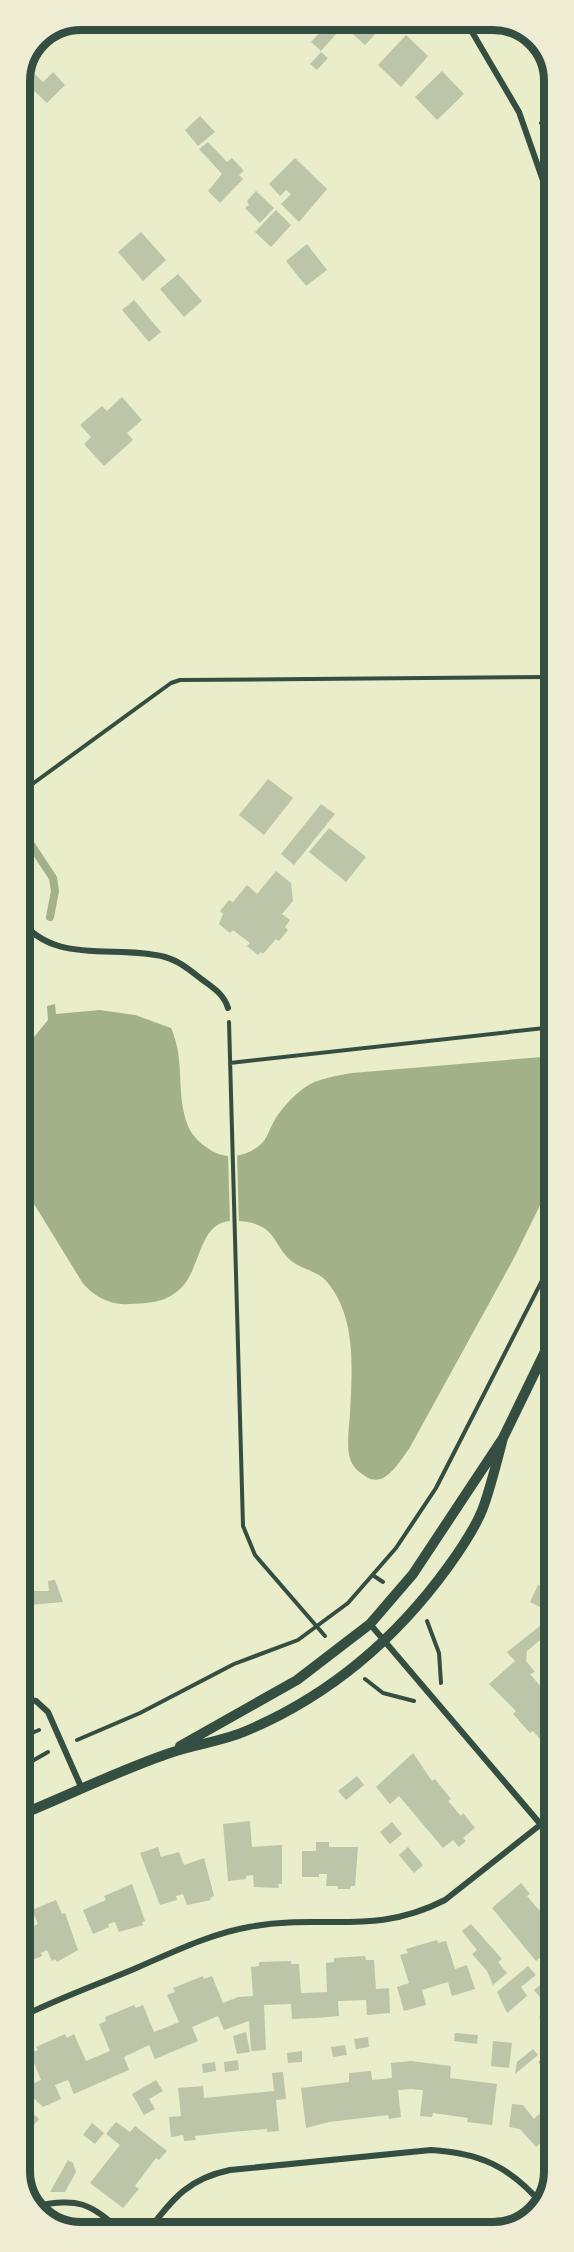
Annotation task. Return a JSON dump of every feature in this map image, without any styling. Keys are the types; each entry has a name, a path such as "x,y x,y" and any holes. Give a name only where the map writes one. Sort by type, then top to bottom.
{"street":[{"path":"471,30 519,112 544,181"},
{"path":"30,931 50,944 153,954 177,961 221,994 228,1008"},
{"path":"30,1811 168,1753 297,1680 370,1624 398,1593 441,1536 503,1438 544,1354"},
{"path":"168,1753 243,1732 278,1717 330,1686 386,1641 416,1608 457,1554 483,1509 503,1438"},
{"path":"370,1624 544,1827"},
{"path":"30,1700 43,1706 51,1717 82,1789"},
{"path":"30,2013 219,1934 278,1922 377,1922 415,1913 445,1900 542,1824"},
{"path":"155,2222 175,2196 191,2183 208,2174 431,2150 459,2152 484,2159 509,2171 536,2198"},
{"path":"43,2204 79,2203 94,2208 111,2222"}],"path":[{"path":"30,786 171,683 180,680 544,677"},
{"path":"228,1008 243,1526 255,1555 318,1628"},
{"path":"230,1063 544,1028"},
{"path":"30,1760 140,1713 224,1668 290,1644 318,1628 348,1603 374,1576 402,1540 436,1488 544,1277"},
{"path":"374,1576 398,1593"},
{"path":"416,1608 427,1621 437,1644 441,1671 439,1704"}],"shaded area":[{"path":"55,1004 56,1014 100,1010 135,1015 171,1028 176,1041 182,1102 188,1126 194,1137 206,1147 215,1153 229,1156 244,1154 257,1147 265,1140 280,1112 296,1095 309,1085 333,1076 544,1057 544,1197 514,1258 409,1449 396,1467 385,1477 378,1480 365,1476 359,1472 350,1459 348,1440 351,1345 344,1313 337,1297 324,1279 289,1259 264,1228 237,1221 224,1222 214,1227 207,1236 187,1280 174,1294 163,1300 122,1304 109,1302 91,1292 82,1282 30,1197 30,1042 48,1020 47,1006"}],"pier":[{"path":"228,1153 237,1153 239,1224 230,1224"}],"building":[{"path":"322,30 333,30 337,33 321,51 311,42"},
{"path":"348,30 379,30 365,45"},
{"path":"406,35 428,56 401,87 378,65"},
{"path":"321,52 328,58 317,70 310,64"},
{"path":"31,71 43,82 53,72 65,85 47,103 30,87"},
{"path":"442,71 464,94 437,120 415,97"},
{"path":"200,116 215,132 198,146 185,130"},
{"path":"208,142 227,162 232,158 244,171 239,175 243,179 220,203 208,191 222,174 199,149"},
{"path":"295,158 327,189 299,222 281,204 291,194 286,190 280,196 269,184"},
{"path":"256,191 274,208 260,223 245,208 249,205 247,201"},
{"path":"276,210 291,225 271,247 255,232"},
{"path":"141,232 166,260 143,281 118,252"},
{"path":"307,244 327,270 306,286 286,261"},
{"path":"178,274 202,301 184,317 160,289"},
{"path":"134,300 161,332 149,342 122,310"},
{"path":"122,397 142,420 127,433 133,440 104,466 84,444 91,437 80,425 102,406 107,411"},
{"path":"268,779 293,798 264,835 239,815"},
{"path":"321,804 335,814 294,865 281,854"},
{"path":"329,828 366,857 346,882 309,852"},
{"path":"276,871 291,883 293,901 282,914 290,920 285,927 288,930 279,941 276,939 263,954 261,952 258,955 247,946 250,943 233,930 230,933 219,924 223,914 220,911 229,900 233,902 247,885 257,894"},
{"path":"55,1580 63,1602 30,1605 30,1591 49,1591 48,1581"},
{"path":"538,1585 544,1588 544,1609 530,1602"},
{"path":"544,1623 544,1637 527,1651 526,1661 535,1672 530,1674 544,1690 544,1745 533,1731 530,1733 513,1714 516,1711 489,1684 515,1661 507,1652"},
{"path":"413,1753 432,1781 435,1779 451,1799 448,1801 461,1816 463,1813 475,1828 463,1838 466,1841 459,1847 453,1840 443,1848 399,1796 390,1804 376,1787"},
{"path":"357,1776 364,1785 346,1800 338,1791"},
{"path":"250,1821 252,1847 282,1845 282,1884 278,1884 279,1888 254,1887 253,1875 246,1876 246,1879 228,1881 223,1824"},
{"path":"392,1822 402,1834 390,1844 380,1832"},
{"path":"316,1842 329,1842 329,1847 358,1847 355,1886 351,1886 350,1889 338,1889 338,1886 326,1886 327,1874 319,1874 319,1877 302,1877 302,1851 316,1851"},
{"path":"158,1847 161,1857 179,1852 184,1865 204,1858 214,1896 210,1898 211,1900 187,1905 183,1894 176,1896 177,1900 160,1905 140,1853"},
{"path":"408,1847 423,1865 414,1873 399,1855"},
{"path":"521,1883 530,1894 527,1896 539,1910 542,1908 544,1910 544,1954 536,1961 492,1908"},
{"path":"132,1884 145,1921 142,1922 143,1925 119,1932 115,1922 93,1934 83,1910 106,1900 104,1896"},
{"path":"56,1900 62,1914 65,1913 78,1950 57,1962 55,1959 52,1961 47,1950 41,1953 42,1956 30,1961 30,1928 38,1924 32,1910"},
{"path":"471,1924 502,1959 498,1962 507,1973 493,1985 487,1971 472,1954 477,1950 462,1931"},
{"path":"437,1940 438,1943 446,1941 455,1969 467,1965 475,1989 452,1996 448,1982 422,1990 426,2005 404,2011 397,1987 409,1983 400,1955 408,1953 406,1949"},
{"path":"365,1956 366,1960 374,1960 376,1989 389,1988 390,2013 367,2015 366,2000 338,2001 339,2016 292,2019 291,2004 264,2005 266,2050 251,2051 249,2021 224,2030 218,2016 192,2027 198,2041 155,2059 149,2045 124,2057 129,2070 74,2094 68,2080 55,2085 61,2099 43,2107 30,2095 30,2085 41,2080 30,2053 38,2050 36,2047 65,2034 67,2038 74,2034 86,2061 110,2051 99,2024 106,2021 105,2017 134,2005 136,2008 143,2005 154,2032 179,2022 167,1995 175,1992 173,1988 203,1976 204,1979 212,1976 223,2003 238,1997 253,1996 251,1967 259,1966 259,1962 291,1961 291,1964 299,1964 301,1993 327,1992 326,1963 334,1962 334,1958"},
{"path":"528,1966 536,1975 521,1987 527,1996 507,2013 497,1992"},
{"path":"544,1982 544,2002 534,1990"},
{"path":"544,2012 544,2023 539,2017"},
{"path":"246,2032 250,2052 237,2054 233,2036"},
{"path":"455,2033 478,2035 477,2044 454,2041"},
{"path":"368,2037 369,2047 356,2049 354,2039"},
{"path":"493,2041 512,2043 509,2068 491,2066"},
{"path":"345,2045 347,2055 333,2057 331,2047"},
{"path":"533,2049 538,2055 515,2074 517,2062"},
{"path":"302,2051 302,2062 288,2063 287,2053"},
{"path":"544,2057 544,2070 538,2062"},
{"path":"238,2060 239,2070 225,2072 224,2062"},
{"path":"411,2061 451,2066 450,2078 497,2084 492,2125 467,2122 468,2118 433,2113 432,2117 420,2116 423,2090 411,2089 398,2090 401,2117 389,2119 388,2115 329,2122 306,2128 301,2088 349,2082 349,2073 371,2071 372,2080 392,2078 391,2063"},
{"path":"215,2062 216,2071 203,2073 202,2064"},
{"path":"283,2072 286,2099 276,2100 279,2131 267,2132 267,2129 231,2132 195,2136 196,2140 184,2141 183,2135 171,2137 169,2117 181,2116 178,2088 203,2086 204,2098 274,2091 272,2073"},
{"path":"156,2080 163,2091 149,2099 155,2109 144,2115 132,2094"},
{"path":"512,2104 523,2105 534,2119 539,2114 544,2120 544,2140 536,2147 520,2129 509,2127"},
{"path":"30,2111 39,2119 30,2129"},
{"path":"116,2122 130,2132 135,2126 167,2151 159,2160 156,2158 135,2186 139,2189 123,2208 90,2183 120,2145 106,2134"},
{"path":"92,2123 104,2133 95,2144 83,2135"},
{"path":"68,2160 73,2163 76,2172 65,2192 50,2192"}],"waterway":[{"path":"30,843 53,878 55,891 50,917"}]}
